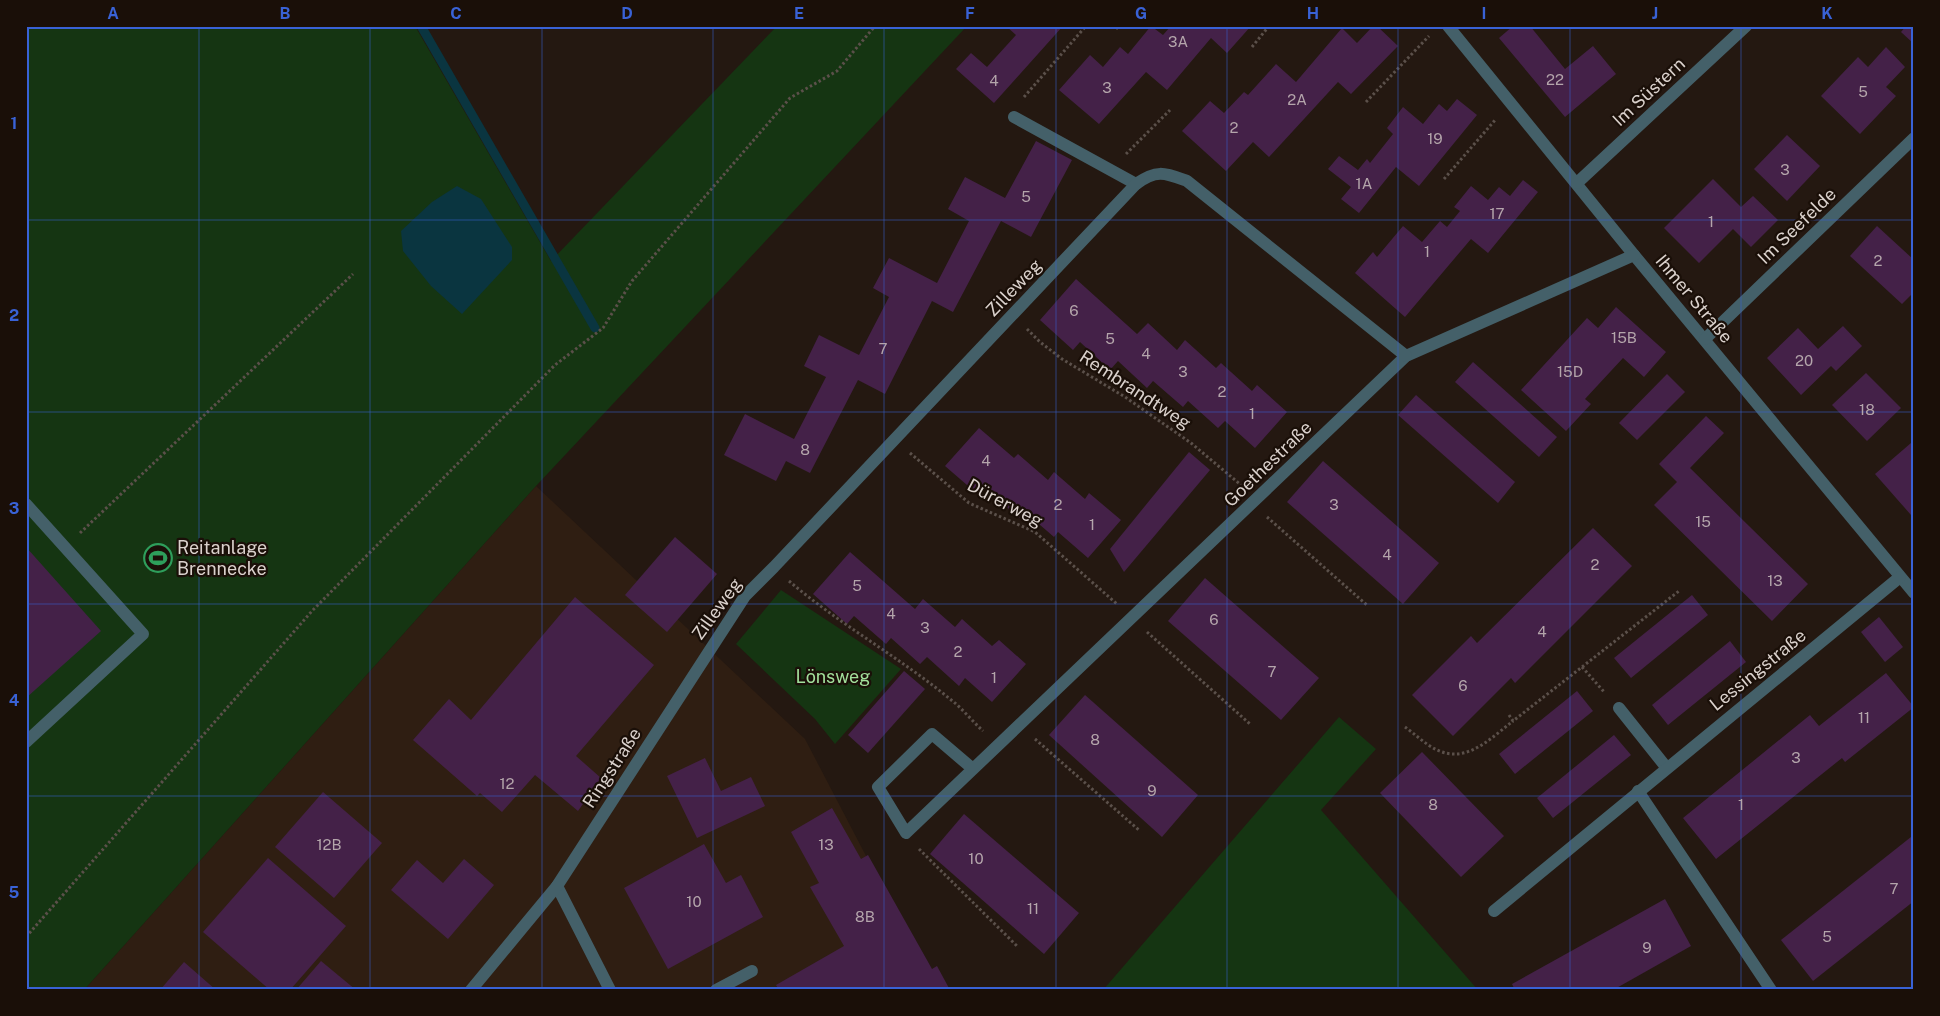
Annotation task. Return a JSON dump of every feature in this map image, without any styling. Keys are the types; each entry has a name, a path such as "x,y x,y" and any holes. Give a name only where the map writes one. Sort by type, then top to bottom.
{"street":[{"name":"Ihmer Straße","path":"1448,26 1634,255 1914,593"},
{"name":"Im Süstern","path":"1577,183 1746,26"},
{"path":"1014,117 1136,184"},
{"name":"Im Seefelde","path":"1704,339 1914,138"},
{"name":"Zilleweg","path":"696,668 745,596 1136,184 1148,176 1164,173 1187,181 1406,356"},
{"name":"Goethestraße","path":"906,833 1406,356 1634,255"},
{"path":"26,504 143,634 26,742"},
{"name":"Lessingstraße","path":"1494,910 1900,577"},
{"name":"Ringstraße","path":"471,990 557,886 696,668"},
{"path":"1619,708 1666,767"},
{"path":"906,833 878,787 932,734 973,769"},
{"path":"1638,791 1771,990"},
{"path":"557,886 610,990"},
{"path":"716,990 752,971"}],"path":[{"path":"26,936 312,611 556,365 604,328 632,281 790,98 837,71 875,26"},
{"path":"1014,117 1014,108 1086,26"},
{"path":"1112,26 1116,29 1119,26"},
{"path":"1252,47 1269,26"},
{"path":"1366,102 1432,33"},
{"path":"1444,179 1510,104"},
{"path":"1110,171 1170,110"},
{"path":"65,547 353,274"},
{"name":"Rembrandtweg","path":"1034,335 1040,342 1062,358 1125,397 1192,443 1222,469"},
{"name":"Dürerweg","path":"910,454 969,503 1035,532 1110,597"},
{"path":"1252,504 1368,606"},
{"path":"792,583 814,602 952,700 998,746"},
{"path":"1405,727 1437,750 1457,755 1479,747 1679,591"},
{"path":"1132,618 1250,724"},
{"path":"1582,667 1619,708"},
{"path":"1508,715 1513,721"},
{"path":"1019,725 1140,831"},
{"path":"906,833 922,853 1018,947"}],"shaded area":[{"path":"536,486 805,739 936,990 84,990"}],"green space":[{"path":"26,26 415,26 551,261 777,26 967,26 536,486 84,990 26,990"},
{"name":"Lönsweg","path":"781,590 901,669 835,744 815,719 736,644"},
{"path":"1339,717 1376,749 1321,810 1478,990 1103,990"}],"water":[{"path":"457,186 481,199 512,247 512,260 462,314 431,286 403,251 401,231 432,202"}],"building":[{"path":"1006,26 1063,26 994,103 956,69 971,53 987,67 1016,35"},
{"path":"1151,26 1163,35 1171,26 1251,26 1227,53 1211,38 1167,90 1146,72 1099,124 1059,90 1090,55 1103,67 1120,47 1128,54"},
{"path":"1373,26 1377,26 1398,46 1351,94 1338,82 1269,157 1253,142 1226,171 1182,131 1210,101 1224,113 1244,92 1248,95 1276,64 1296,82 1342,28 1357,43"},
{"path":"1513,26 1530,26 1565,69 1593,46 1616,74 1565,117 1499,38"},
{"path":"1906,26 1914,26 1914,44 1901,32"},
{"path":"1886,47 1905,67 1886,87 1896,96 1860,134 1821,96 1858,57 1868,67"},
{"path":"1457,99 1477,115 1419,186 1396,167 1359,213 1341,199 1351,187 1328,169 1339,156 1358,170 1367,159 1370,163 1393,134 1387,128 1403,107 1423,124 1439,104 1447,111"},
{"path":"1787,135 1820,166 1787,201 1754,169"},
{"path":"1036,141 1072,160 1031,237 1001,221 953,312 932,301 885,394 858,380 810,473 786,461 776,481 724,455 745,414 794,439 826,377 804,366 819,335 859,355 889,297 873,288 889,258 937,283 969,221 948,209 965,177 1005,198"},
{"path":"1713,179 1741,207 1753,196 1778,220 1751,247 1733,229 1699,263 1664,228"},
{"path":"1523,180 1538,192 1488,253 1471,239 1405,317 1355,273 1373,252 1377,257 1403,226 1422,242 1440,221 1447,227 1460,211 1454,207 1471,186 1488,200 1499,187 1510,196"},
{"path":"1877,226 1914,260 1914,292 1902,304 1850,256"},
{"path":"1076,279 1137,334 1148,323 1177,350 1185,340 1216,368 1221,363 1252,391 1257,385 1287,412 1255,448 1225,421 1218,428 1188,401 1183,407 1153,381 1147,388 1118,361 1110,370 1080,342 1073,350 1040,320"},
{"path":"1616,307 1666,352 1644,377 1623,358 1585,399 1591,404 1566,431 1521,390 1587,318 1598,328"},
{"path":"1843,326 1862,346 1836,371 1831,366 1801,395 1767,358 1798,328 1818,349"},
{"path":"1473,362 1557,437 1539,457 1455,382"},
{"path":"1866,373 1901,408 1867,441 1832,405"},
{"path":"1667,374 1685,392 1637,440 1619,423"},
{"path":"1416,395 1515,482 1498,503 1398,415"},
{"path":"1706,416 1724,433 1690,468 1808,584 1772,621 1654,505 1677,482 1659,464"},
{"path":"979,428 1014,458 1018,454 1048,480 1054,472 1085,499 1089,493 1121,520 1088,558 1058,532 1054,537 1025,512 1019,518 988,490 982,498 945,466"},
{"path":"1911,443 1914,447 1914,513 1911,515 1875,474"},
{"path":"1189,452 1210,470 1124,572 1110,549"},
{"path":"1323,461 1439,563 1403,604 1287,502"},
{"path":"1593,528 1632,566 1515,683 1511,678 1453,736 1412,695 1471,636 1477,643"},
{"path":"675,537 717,574 667,632 625,595"},
{"path":"26,547 101,631 26,698"},
{"path":"850,552 915,609 923,599 955,627 962,619 992,646 999,640 1026,664 992,702 965,678 959,686 927,657 920,664 891,638 886,644 854,616 847,624 813,594"},
{"path":"1205,578 1319,678 1281,720 1168,621"},
{"path":"1692,595 1708,615 1631,678 1614,658"},
{"path":"575,597 654,665 576,756 601,778 578,811 535,775 502,812 480,793 477,796 413,740 449,699 471,720"},
{"path":"1879,617 1903,647 1885,662 1861,632"},
{"path":"1730,641 1746,662 1668,725 1652,705"},
{"path":"904,671 925,689 868,753 848,735"},
{"path":"1886,673 1914,707 1845,762 1842,758 1716,859 1683,818 1810,715 1819,726"},
{"path":"1577,691 1593,711 1515,774 1499,754"},
{"path":"1085,695 1198,795 1162,837 1049,735"},
{"path":"1614,735 1631,755 1553,818 1537,798"},
{"path":"1422,752 1504,836 1461,877 1380,793"},
{"path":"705,758 721,791 751,777 765,806 697,838 667,776"},
{"path":"323,792 382,843 334,898 275,847"},
{"path":"832,808 861,859 868,855 932,969 937,966 950,990 779,990 776,985 844,946 810,887 819,883 791,832"},
{"path":"964,814 1079,913 1044,954 930,854"},
{"path":"1911,837 1914,841 1914,901 1813,981 1781,940"},
{"path":"704,844 726,883 741,875 763,917 668,969 624,888"},
{"path":"268,858 346,926 290,990 270,990 203,932"},
{"path":"464,859 494,885 448,939 391,890 417,860 443,883"},
{"path":"1665,899 1691,946 1613,990 1515,990 1512,984"},
{"path":"321,961 356,990 296,990"},
{"path":"184,962 216,990 160,990"}],"waterway":[{"path":"421,26 595,328"}],"place":[{"name":"Reitanlage Brennecke","path":"158,558"}]}
